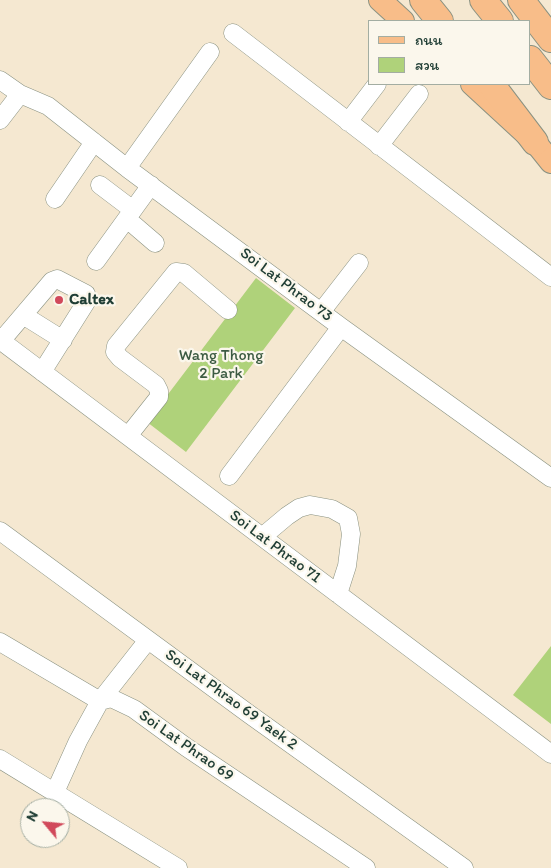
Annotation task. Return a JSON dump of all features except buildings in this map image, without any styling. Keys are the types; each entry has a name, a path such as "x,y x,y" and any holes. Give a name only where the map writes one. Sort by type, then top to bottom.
{"highway":[{"path":"423,0 439,20"},
{"path":"483,0 499,20"},
{"path":"521,0 551,39"},
{"path":"531,60 551,86"},
{"path":"492,85 535,142"}],"main road":[{"path":"380,0 402,20"},
{"path":"473,85 535,142 551,162"}],"street":[{"path":"233,33 551,277"},
{"path":"127,168 210,52"},
{"name":"Soi Lat Phrao 73","path":"0,80 20,94 48,106 127,168 341,327 551,478"},
{"path":"348,122 376,85"},
{"path":"0,120 20,94"},
{"path":"379,146 419,94"},
{"path":"55,199 94,142"},
{"path":"100,185 130,214 155,244"},
{"path":"96,262 151,185"},
{"path":"322,312 359,263"},
{"path":"128,436 159,397 159,391 156,385 120,358 115,352 116,346 176,272 184,273 228,310"},
{"path":"1,340 53,280 57,279 86,294 88,299 42,372"},
{"path":"23,315 63,340"},
{"path":"229,476 341,327"},
{"name":"Soi Lat Phrao 71","path":"1,340 551,754"},
{"path":"262,537 287,516 299,508 310,505 332,509 348,518 351,534 347,566 338,594"},
{"name":"Soi Lat Phrao 69 Yaek 2","path":"0,531 464,868"},
{"path":"55,792 78,742 100,701 148,640"},
{"name":"Soi Lat Phrao 69","path":"0,642 100,701 111,698 134,709 194,753 366,868"},
{"path":"0,759 178,868"}],"green space":[{"name":"Wang Thong 2 Park","path":"256,278 295,308 186,452 147,422"},
{"path":"551,646 551,724 513,695"}],"place":[{"name":"Caltex","path":"59,300"}]}
